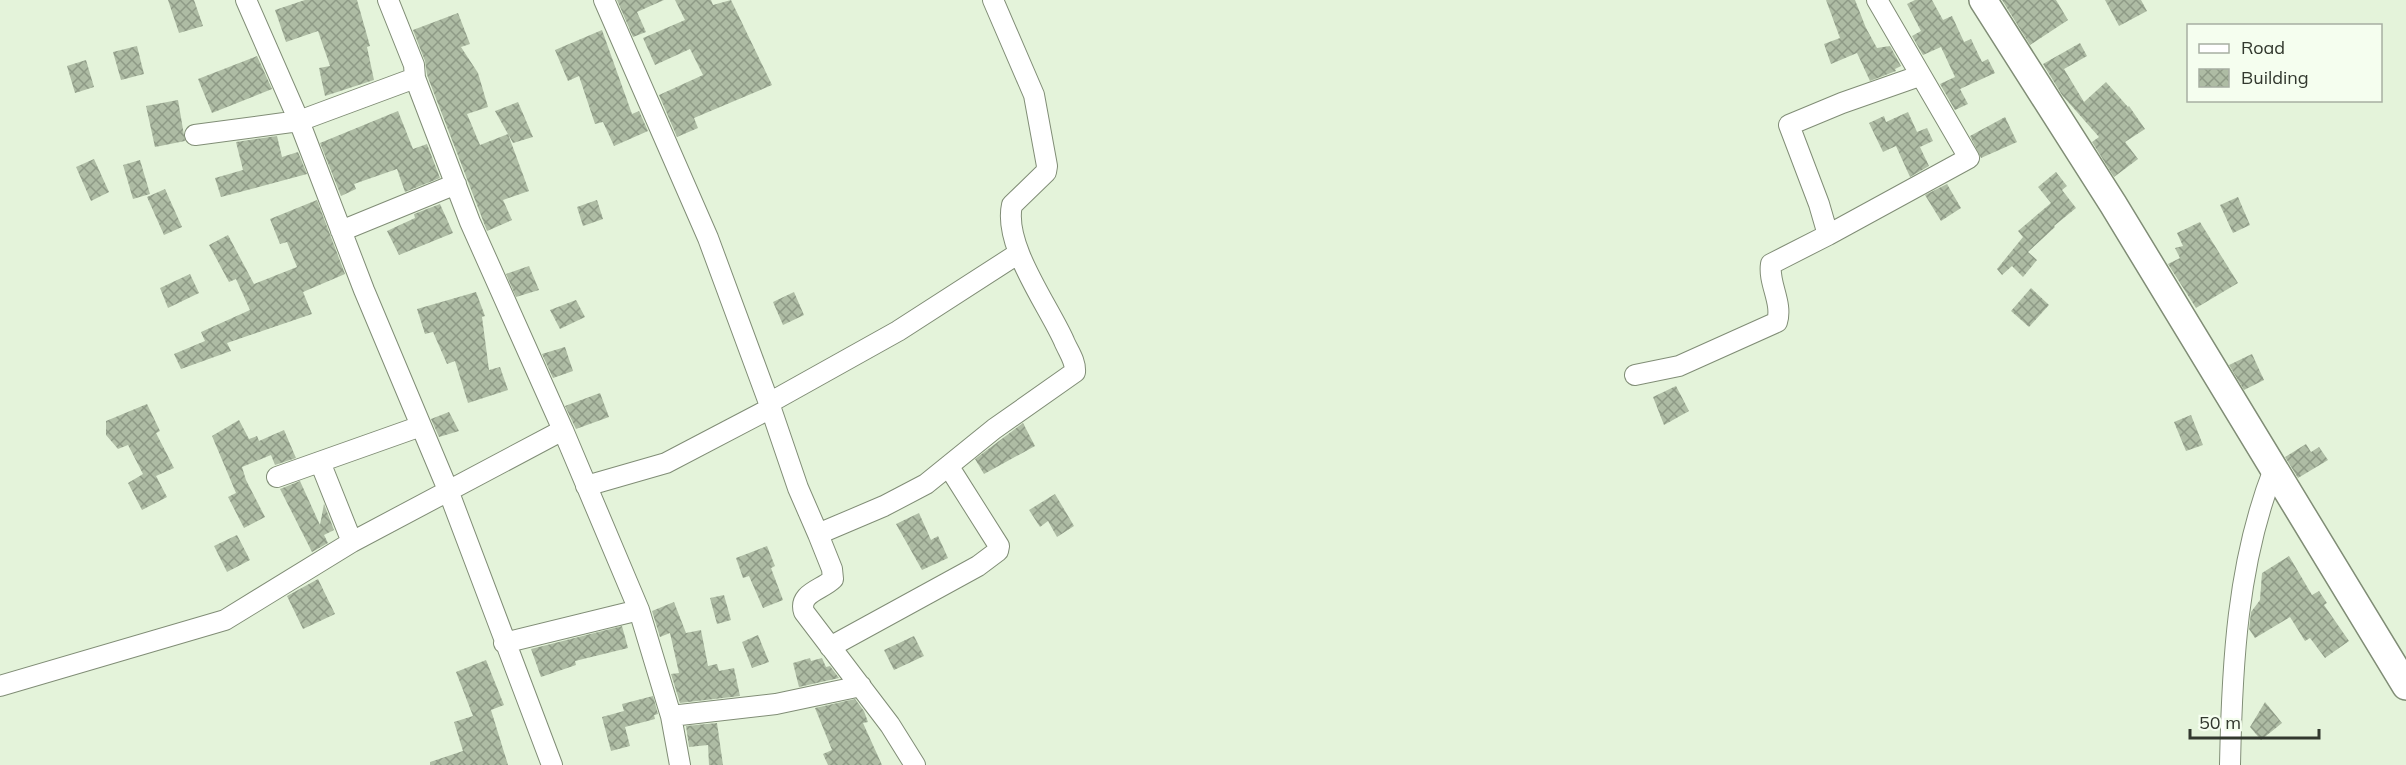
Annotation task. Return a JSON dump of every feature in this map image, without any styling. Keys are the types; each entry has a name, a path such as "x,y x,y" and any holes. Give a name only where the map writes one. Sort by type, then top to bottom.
{"main road":[{"path":"1983,0 2113,204 2406,686"}],"street":[{"path":"246,0 299,121 341,231 448,490 552,765"},
{"path":"388,0 414,65 415,78 470,222 563,429 639,610 670,716 676,764"},
{"path":"604,0 708,238 798,488 832,569 833,579 806,597 803,606 890,725 915,765"},
{"path":"818,534 910,493 949,467 994,429 1075,372 1055,321 1019,253 1011,222 1012,205 1046,172 1047,166 1032,88 993,0"},
{"path":"1635,375 1679,366 1774,326 1779,316 1771,281 1771,264 1969,158 1919,76 1877,0"},
{"path":"1828,235 1819,204 1789,126 1842,103 1919,76"},
{"path":"195,135 299,121 415,78"},
{"path":"341,231 456,184"},
{"path":"586,486 666,463 898,332 1019,253"},
{"path":"277,477 421,426"},
{"path":"0,686 216,624 352,543 563,429"},
{"path":"320,462 352,543"},
{"path":"831,647 978,566 998,551 999,546 949,467"},
{"path":"2230,765 2232,669 2247,565 2263,499 2274,469"},
{"path":"504,643 639,610"},
{"path":"670,716 776,704 861,686"}],"building":[{"path":"168,0 194,0 203,26 179,33"},
{"path":"305,0 357,0 370,46 367,47 374,80 325,96 319,68 330,66 318,31 286,42 275,10"},
{"path":"617,0 664,0 637,12 646,32 633,37"},
{"path":"675,0 711,0 713,5 731,0 772,85 694,118 698,128 677,137 659,95 703,75 690,49 655,65 643,38 685,20"},
{"path":"1826,0 1855,0 1877,48 1890,46 1901,66 1895,69 1896,71 1870,81 1857,53 1831,64 1824,44 1840,38"},
{"path":"1915,0 1932,0 1943,20 1952,16 1964,42 1971,39 1982,62 1988,59 1995,73 1960,89 1968,104 1955,110 1940,84 1955,77 1941,47 1923,55 1912,36 1921,31 1907,4"},
{"path":"2002,0 2056,0 2068,20 2030,45"},
{"path":"2105,0 2141,0 2147,11 2119,26"},
{"path":"458,13 470,44 461,47 478,73 488,107 467,114 480,145 508,134 529,191 503,200 512,220 487,231 427,75 425,61 413,30"},
{"path":"602,30 632,114 639,111 648,131 614,146 603,122 595,124 579,76 568,81 555,50"},
{"path":"2080,43 2087,56 2064,69 2084,102 2106,82 2129,106 2145,129 2125,142 2138,159 2114,177 2092,142 2099,137 2062,95 2043,64"},
{"path":"137,46 144,74 121,80 113,52"},
{"path":"257,56 272,89 212,113 198,79"},
{"path":"86,60 94,87 75,93 67,66"},
{"path":"178,100 185,141 155,147 146,106"},
{"path":"518,102 533,137 513,143 495,111"},
{"path":"398,111 413,149 427,144 440,178 405,192 397,169 354,184 356,189 341,196 320,143"},
{"path":"1908,112 1917,132 1927,128 1933,141 1920,147 1929,166 1910,177 1896,146 1883,152 1869,123 1884,116 1886,122"},
{"path":"2005,117 2017,142 1981,158 1970,136"},
{"path":"277,136 282,157 298,152 307,174 221,197 215,178 243,170 236,142"},
{"path":"94,159 109,192 91,201 76,167"},
{"path":"140,160 150,194 133,199 123,165"},
{"path":"2056,172 2067,186 2062,190 2076,208 2028,252 2037,260 2023,277 2012,266 2002,275 1997,269 2023,237 2018,231 2051,203 2038,187"},
{"path":"1947,184 1961,208 1941,221 1925,195"},
{"path":"165,189 182,227 164,235 147,197"},
{"path":"2238,197 2250,225 2233,233 2220,205"},
{"path":"317,200 345,274 303,292 312,314 227,343 231,351 181,369 174,354 205,341 201,332 250,310 236,279 229,282 209,245 228,235 254,284 297,267 287,242 280,244 270,219"},
{"path":"597,200 603,219 583,226 577,207"},
{"path":"440,204 453,233 399,255 387,231 415,218 414,214"},
{"path":"2200,222 2238,283 2196,308 2168,264 2180,258 2175,248 2183,246 2177,233"},
{"path":"529,266 539,290 516,297 506,274"},
{"path":"190,274 199,293 168,308 160,288"},
{"path":"2031,288 2049,305 2029,327 2011,311"},
{"path":"476,292 485,316 482,317 489,370 500,367 508,390 468,403 455,361 447,364 433,332 425,334 417,309"},
{"path":"794,292 804,315 783,325 773,302"},
{"path":"576,300 585,317 560,329 550,310"},
{"path":"565,347 573,371 553,378 542,354"},
{"path":"2252,354 2264,380 2244,390 2229,365"},
{"path":"1676,386 1689,411 1664,425 1653,397"},
{"path":"600,393 609,417 576,429 565,406"},
{"path":"147,404 160,431 156,433 174,468 156,476 167,497 142,510 128,483 143,474 128,445 118,449 106,435 106,421"},
{"path":"449,412 459,431 439,437 431,419"},
{"path":"2191,415 2203,445 2186,451 2174,422"},
{"path":"239,420 249,439 257,436 259,441 284,430 296,458 275,465 271,455 242,467 265,517 244,528 228,497 236,493 212,436"},
{"path":"1023,423 1035,446 984,474 975,459"},
{"path":"2306,444 2311,452 2319,447 2328,460 2298,478 2285,457"},
{"path":"300,481 320,525 324,504 334,530 324,535 328,543 312,552 280,489"},
{"path":"1055,494 1074,526 1057,537 1048,521 1040,527 1029,510"},
{"path":"919,513 931,540 938,536 948,558 922,570 896,524"},
{"path":"237,535 250,560 227,572 214,546"},
{"path":"767,546 775,566 771,568 783,600 763,608 749,576 743,578 736,558"},
{"path":"2289,556 2312,595 2319,591 2327,603 2324,605 2349,641 2325,658 2310,638 2305,641 2290,617 2255,638 2249,629 2251,612 2260,600 2262,573"},
{"path":"318,579 335,614 303,629 287,596"},
{"path":"724,595 731,620 717,624 710,598"},
{"path":"674,602 686,633 701,630 708,666 717,664 719,671 734,668 740,696 680,703 671,674 679,673 670,633 660,637 652,611"},
{"path":"622,626 628,648 575,661 576,665 541,677 531,649"},
{"path":"758,635 769,662 752,668 742,642"},
{"path":"914,636 924,656 894,670 884,650"},
{"path":"810,658 811,661 822,658 826,667 830,666 839,678 799,687 793,663"},
{"path":"486,660 504,705 491,710 508,765 430,765 430,762 463,751 454,722 473,716 456,672"},
{"path":"653,696 658,714 654,715 655,719 625,727 630,746 611,751 602,717 624,711 622,704"},
{"path":"855,699 864,711 868,722 863,723 882,765 828,765 823,754 832,750 815,708"},
{"path":"2265,702 2282,723 2261,740 2250,727"},
{"path":"717,723 723,765 709,765 708,745 689,747 686,726"}]}
